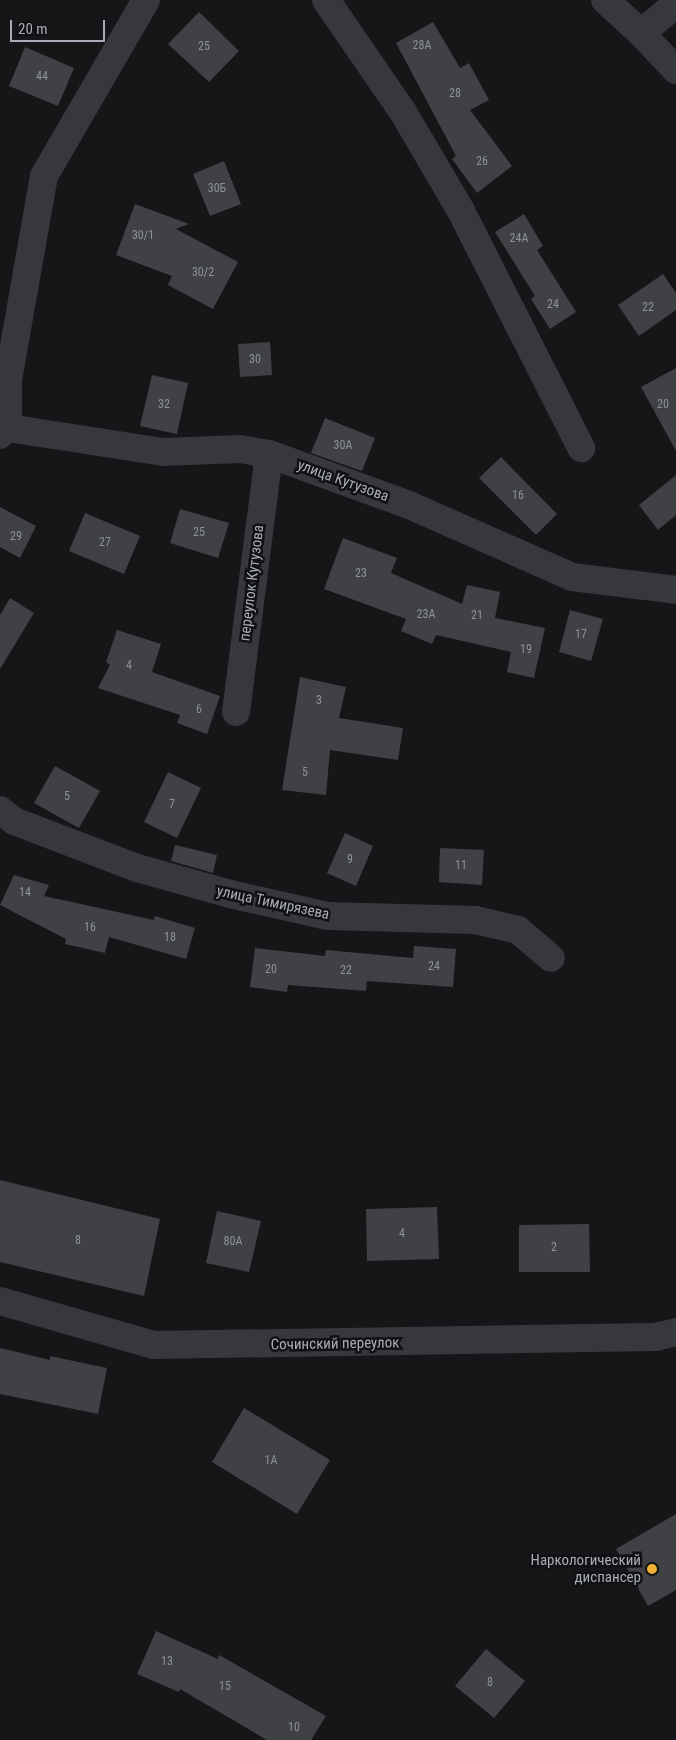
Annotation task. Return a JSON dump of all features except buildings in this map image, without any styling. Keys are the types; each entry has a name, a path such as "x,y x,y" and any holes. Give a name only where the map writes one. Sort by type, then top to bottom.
{"street":[{"path":"4,431 8,380 44,176 146,0"},
{"path":"326,0 403,112 461,211 581,448"},
{"path":"605,0 641,33 676,70"},
{"path":"641,33 676,4"},
{"name":"улица Кутузова","path":"4,431 163,452 240,449 268,454 409,505 572,577 676,590"},
{"name":"переулок Кутузова","path":"236,712 268,454"},
{"name":"улица Тимирязева","path":"0,810 14,821 137,868 230,894 328,916 475,920 518,930 551,958"},
{"name":"Сочинский переулок","path":"0,1301 153,1345 655,1337 676,1332"}],"place":[{"name":"Наркологический диспансер","path":"652,1569"}]}
